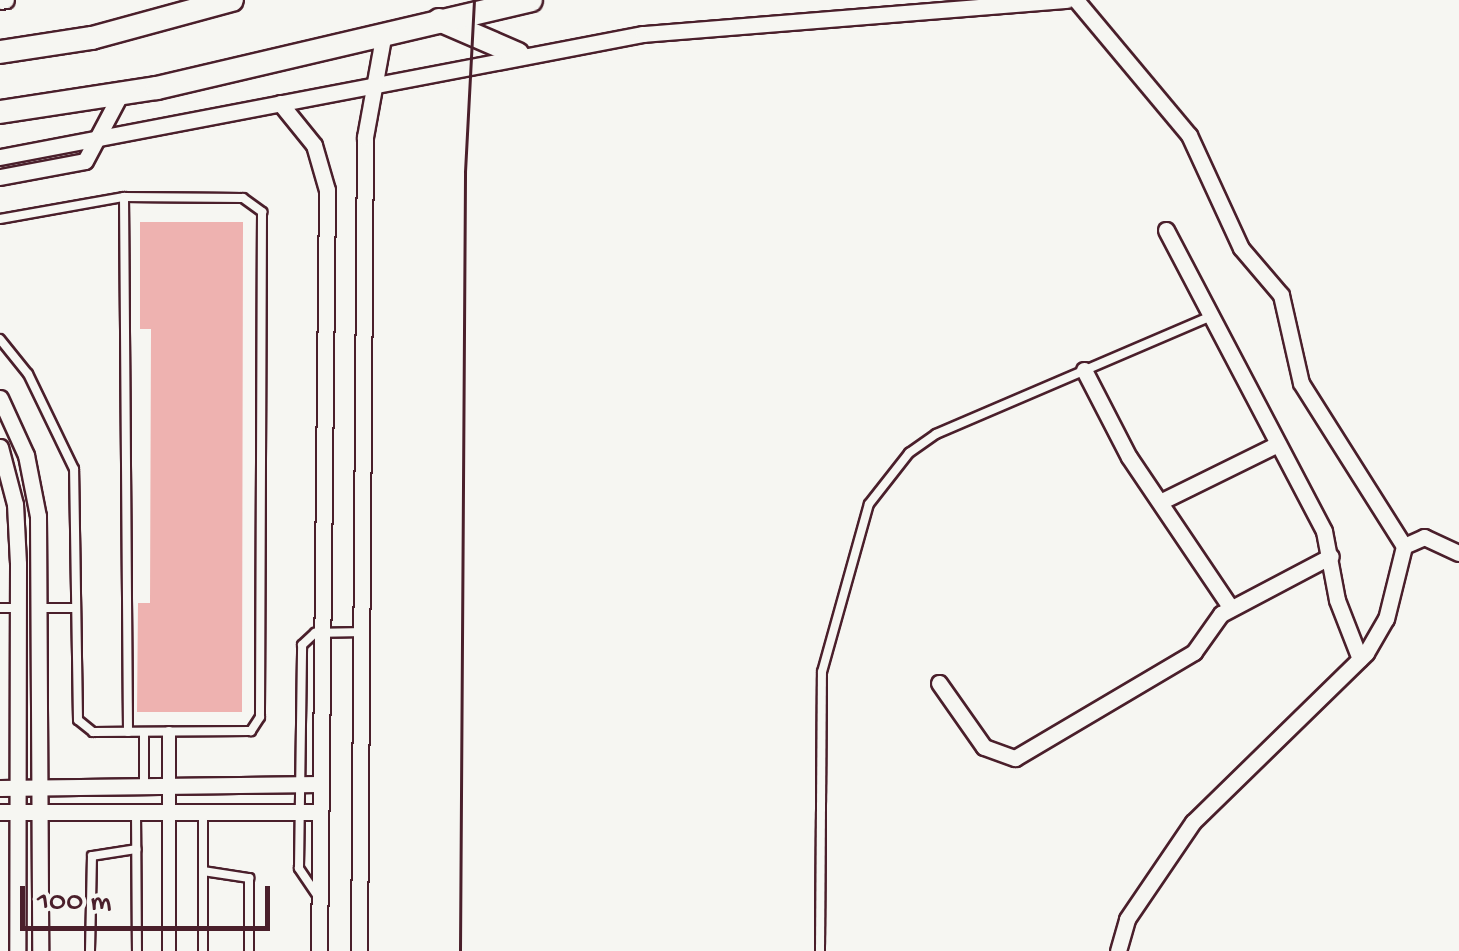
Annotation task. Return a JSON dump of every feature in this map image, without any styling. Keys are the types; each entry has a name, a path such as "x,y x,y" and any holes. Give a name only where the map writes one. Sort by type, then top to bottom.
{"main road":[{"path":"0,52 92,38 232,0"},
{"path":"0,112 120,94 530,0"},
{"path":"439,20 518,54"}],"street":[{"path":"0,157 99,142 518,54 759,22 1067,0"},
{"path":"1076,0 1189,134 1241,248 1282,295 1301,382 1404,546"},
{"path":"359,951 372,84 384,32"},
{"path":"0,177 72,168 99,142 120,94"},
{"path":"280,103 314,144 328,190 319,951"},
{"path":"1166,230 1278,444 1331,556 1337,600 1360,659"},
{"path":"1084,370 1231,608"},
{"path":"0,398 35,482 40,951"},
{"path":"1162,501 1278,444"},
{"path":"0,448 15,504 17,788 9,812 17,951"},
{"path":"1118,951 1126,919 1193,822 1360,659 1386,619 1404,546 1419,536 1459,553"},
{"path":"938,683 984,747 1015,758 1189,656 1231,608 1331,556"},
{"path":"168,951 170,733"},
{"path":"0,788 320,784"},
{"path":"9,812 320,812"}],"lane":[{"path":"124,198 128,732"},
{"path":"0,219 124,198 243,198 262,212 260,717 239,733 93,732 78,720 74,470 34,385 0,339"},
{"path":"820,951 822,672 869,504 886,476 936,434 1211,316"},
{"path":"0,608 18,608"},
{"path":"39,608 75,608"},
{"path":"319,898 299,868 302,645 322,632 361,632"},
{"path":"144,732 144,786"},
{"path":"136,812 136,951"},
{"path":"203,812 204,951"},
{"path":"90,951 92,856 136,849"},
{"path":"203,871 249,878 250,951"}],"building":[{"path":"140,222 243,222 242,712 137,712 138,603 150,603 151,329 140,329"}],"tram line":[{"path":"460,951 465,172 474,0"}]}
